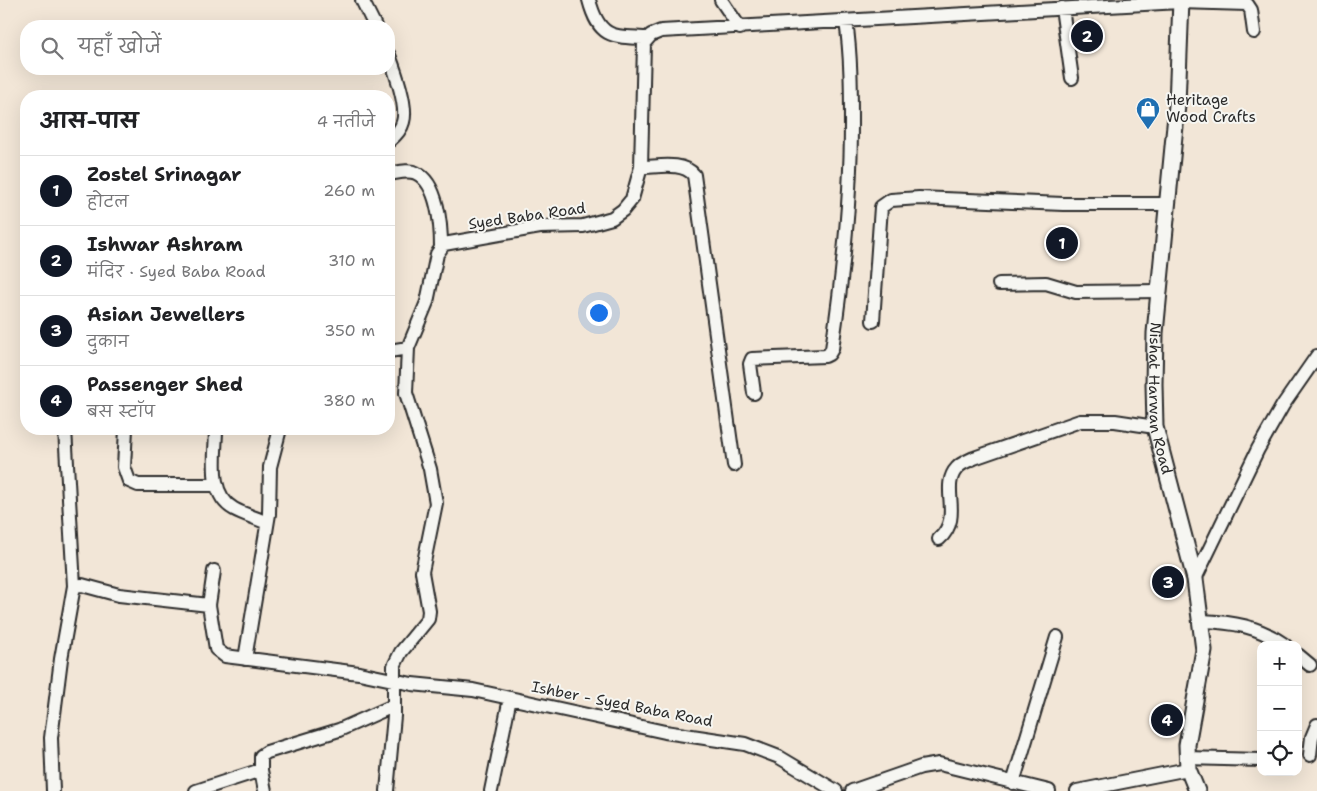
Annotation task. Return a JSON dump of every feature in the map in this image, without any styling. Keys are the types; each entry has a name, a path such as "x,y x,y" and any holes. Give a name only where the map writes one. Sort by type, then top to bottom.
{"main road":[{"name":"Nishat Harwan Road","path":"1181,1 1178,105 1155,333 1155,427 1195,579 1201,621 1204,650 1187,763 1196,791"}],"street":[{"path":"362,0 372,20"},
{"path":"589,0 592,13 602,30 617,37 647,38 661,31 846,22 1181,1 1247,4 1252,10 1254,32"},
{"path":"721,0 740,28"},
{"path":"1062,8 1072,78"},
{"path":"754,393 750,364 752,359 825,356 832,349 844,269 851,162 850,52 846,22"},
{"name":"Syed Baba Road","path":"441,246 540,227 583,226 612,218 623,210 632,199 641,167 644,50 647,38"},
{"path":"395,71 404,115 400,130 395,135"},
{"path":"641,167 681,166 687,168 694,175 734,465"},
{"path":"386,791 393,706 393,679 397,658 428,618 429,611 422,572 436,503 430,469 406,393 408,348 426,302 437,254 441,246 440,217 428,184 422,177 411,172 395,173"},
{"path":"873,321 882,207 892,200 947,199 1063,204 1168,204"},
{"path":"999,284 1046,283 1076,292 1160,291"},
{"path":"395,350 408,348"},
{"path":"1195,579 1258,449 1284,405 1317,356"},
{"path":"940,539 950,526 952,475 960,465 974,458 1080,421 1115,421 1155,427"},
{"path":"53,791 51,738 61,658 69,624 71,596 74,586 65,435"},
{"path":"126,435 124,467 129,482 138,485 216,485"},
{"path":"216,435 216,485 234,509 268,522"},
{"path":"245,659 268,522 270,467 278,435"},
{"path":"74,586 82,585 119,594 209,605 214,571"},
{"name":"Ishber - Syed Baba Road","path":"209,605 218,653 245,659 359,673 412,684 473,690 665,732 745,744 779,757 836,791"},
{"path":"1201,621 1242,624 1267,634 1278,641"},
{"path":"1013,783 1057,636"},
{"path":"1302,658 1310,665"},
{"path":"491,791 510,698"},
{"path":"264,791 261,770 262,756 267,752 339,730 393,706"},
{"path":"1309,756 1310,745 1317,725"},
{"path":"1077,791 1187,763 1257,760"},
{"path":"858,790 921,767 939,764 1049,791"},
{"path":"196,791 261,770"}],"place":[{"name":"Ishwar Ashram","path":"1087,36"},
{"name":"Heritage Wood Crafts","path":"1148,130"},
{"name":"Zostel Srinagar","path":"1062,243"},
{"name":"Asian Jewellers","path":"1168,582"},
{"name":"Passenger Shed","path":"1167,720"}]}
